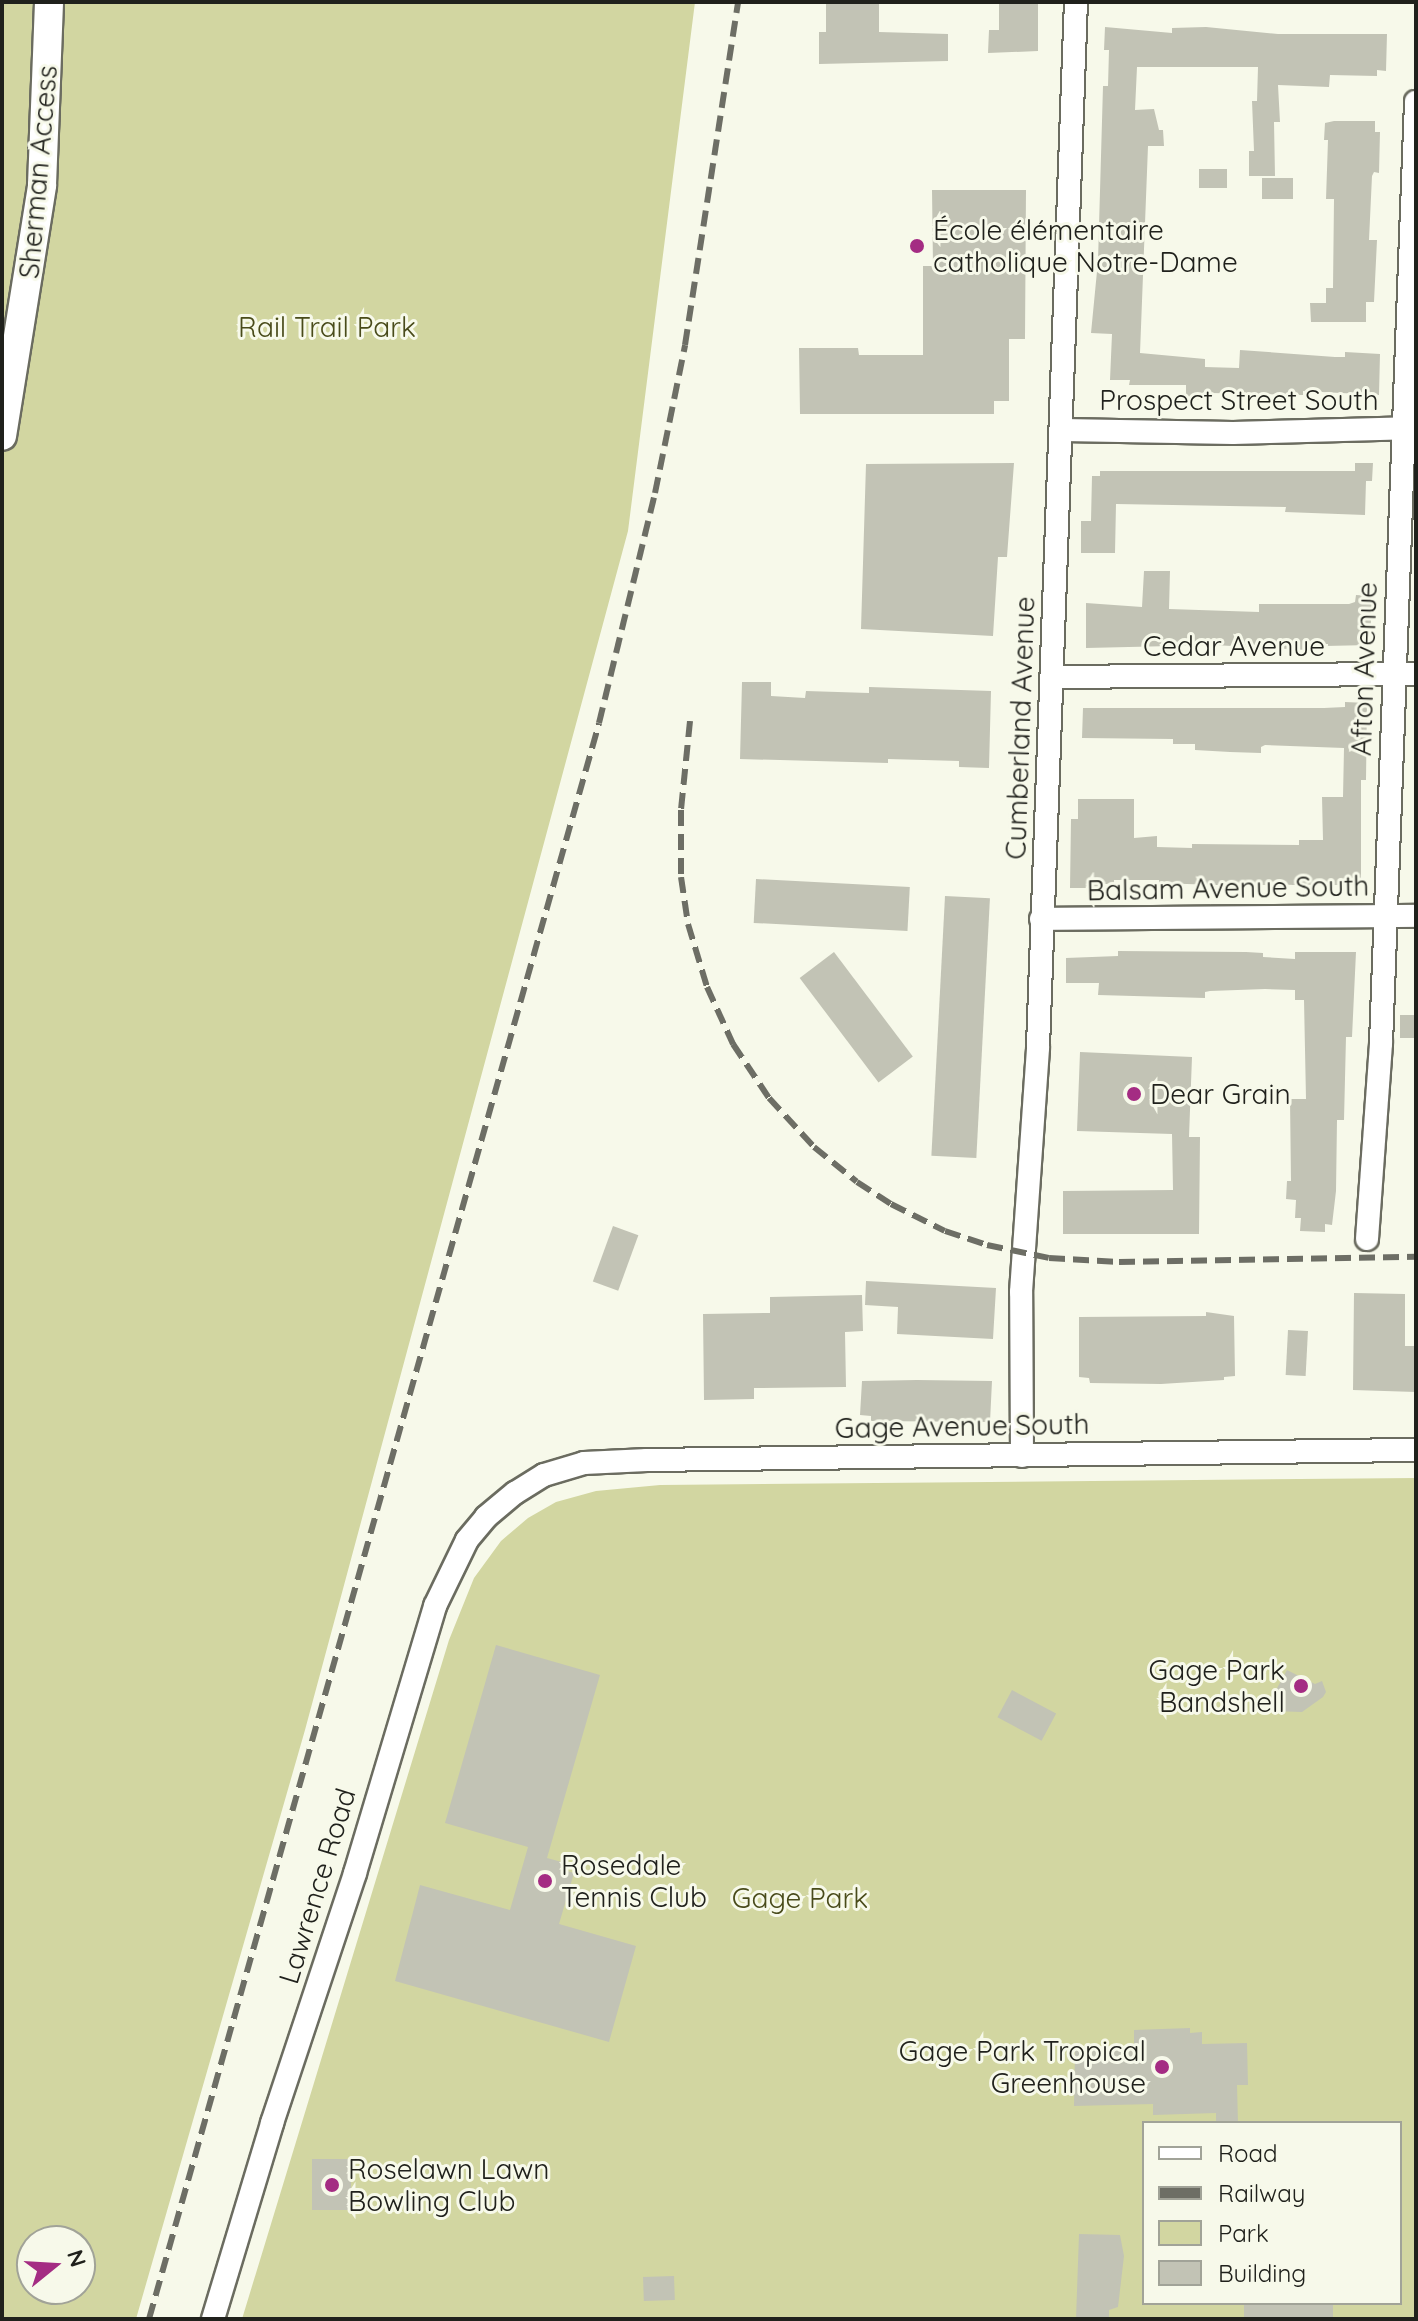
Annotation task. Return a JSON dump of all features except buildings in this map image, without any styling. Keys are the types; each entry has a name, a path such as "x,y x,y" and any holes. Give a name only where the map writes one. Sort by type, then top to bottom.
{"main road":[{"name":"Sherman Access","path":"2,436 25,309 42,185 49,2"}],"street":[{"name":"Cumberland Avenue","path":"1022,1456 1021,1292 1038,1047 1063,430 1076,2"},
{"name":"Afton Avenue","path":"1367,1239 1385,916 1405,674 1416,102"},
{"name":"Prospect Street South","path":"1063,430 1233,433 1410,428"},
{"name":"Cedar Avenue","path":"1053,677 1405,674"},
{"name":"Balsam Avenue South","path":"1041,919 1416,916"},
{"name":"Gage Avenue South","path":"515,1493 544,1475 584,1463 1416,1450"},
{"name":"Lawrence Road","path":"213,2319 272,2123 355,1873 435,1606 467,1540 486,1517 515,1493"}],"green space":[{"name":"Rail Trail Park","path":"2,2 695,2 628,531 305,1730 136,2319 2,2319"},
{"name":"Gage Park","path":"1416,1478 1416,2319 242,2319 449,1640 474,1578 501,1541 528,1518 556,1502 596,1491 660,1485"}],"railway":[{"path":"149,2319 599,723 655,493 685,345 738,2"},
{"path":"690,721 681,810 681,877 688,924 707,987 733,1044 769,1098 814,1147 857,1182 891,1204 945,1231 987,1245 1049,1258 1119,1262 1416,1257"}],"place":[{"name":"École élémentaire catholique Notre-Dame","path":"917,246"},
{"name":"Dear Grain","path":"1134,1094"},
{"name":"Gage Park Bandshell","path":"1301,1686"},
{"name":"Rosedale Tennis Club","path":"545,1881"},
{"name":"Gage Park Tropical Greenhouse","path":"1162,2067"},
{"name":"Roselawn Lawn Bowling Club","path":"332,2185"}]}
